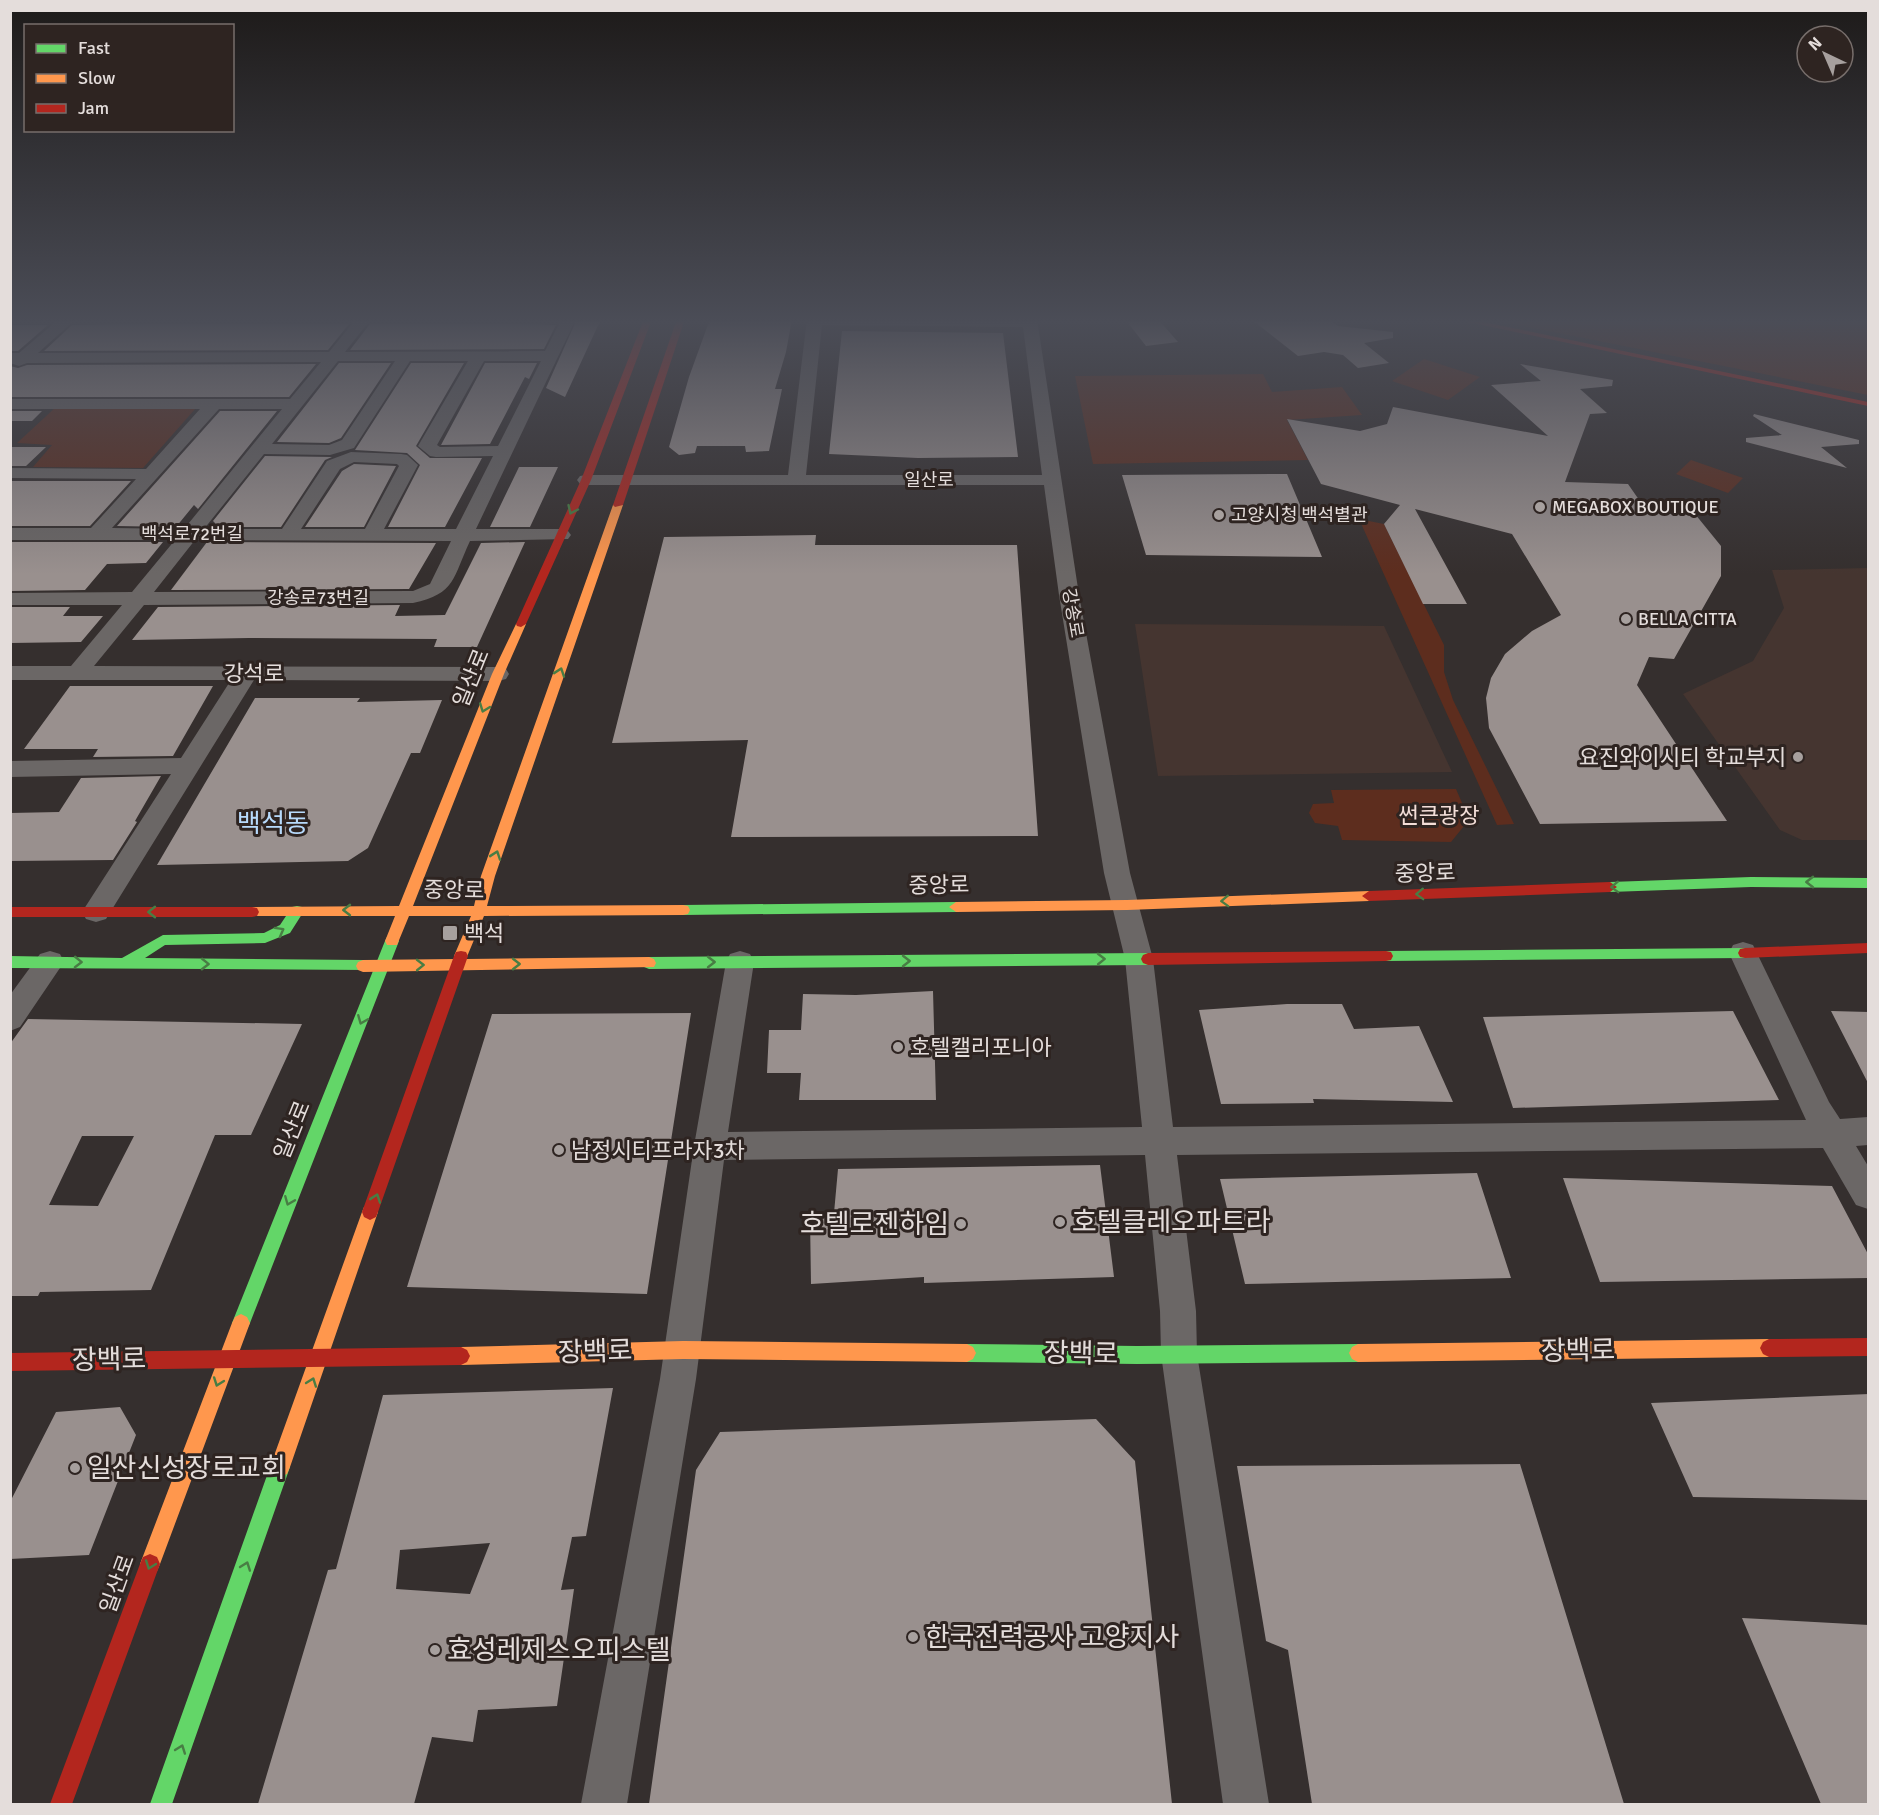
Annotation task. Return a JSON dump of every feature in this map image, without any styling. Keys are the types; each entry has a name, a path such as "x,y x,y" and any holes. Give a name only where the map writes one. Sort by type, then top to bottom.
{"main road":[{"name":"일산로","path":"61,1804 226,1359 498,674 586,480 616,404"},
{"path":"161,1804 458,964 479,912 488,876 653,404"},
{"name":"중앙로","path":"10,912 406,910 479,912 1127,905 1751,882 1869,883"},
{"path":"125,963 163,940 265,938 289,927 297,911"},
{"path":"10,962 383,966 1743,953 1869,948"},
{"name":"장백로","path":"10,1362 683,1350 1179,1354 1869,1347"}],"street":[{"path":"10,404 294,404"},
{"name":"백석로72번길","path":"96,534 213,404"},
{"path":"78,672 294,404"},
{"path":"258,449 330,450 348,444 375,404"},
{"path":"451,404 427,446 436,452 502,454"},
{"path":"463,534 527,404"},
{"path":"796,481 805,404"},
{"name":"강송로","path":"1041,404 1117,873 1127,905"},
{"path":"288,534 333,465 351,457 401,459 409,465 372,534"},
{"path":"10,473 150,474"},
{"name":"일산로","path":"586,480 1052,480"},
{"name":"백석로72번길","path":"10,534 561,535"},
{"name":"강송로73번길","path":"10,599 413,597 428,594 439,587 463,534"},
{"name":"강석로","path":"10,673 498,674"},
{"path":"96,912 247,674"},
{"path":"10,769 187,766"},
{"path":"1127,905 1139,959 1155,1119 1160,1140 1178,1311 1179,1354 1246,1804"},
{"path":"1743,953 1818,1112 1869,1194"},
{"path":"10,1019 50,962"},
{"path":"604,1804 683,1350 710,1146 740,962"},
{"path":"710,1146 1831,1134 1869,1131"}],"shaded area":[{"name":"요진와이시티 학교부지","path":"1868,568 1868,840 1802,840 1780,830 1683,694 1753,661 1784,608 1772,570"},
{"path":"1135,624 1384,626 1452,772 1158,776"}],"green space":[{"path":"1081,404 1354,404 1362,415 1287,420 1308,460 1093,464"},
{"path":"56,407 196,408 143,468 33,467 52,445 17,443"},
{"path":"1691,460 1743,478 1728,493 1676,474"},
{"path":"1359,519 1384,524 1444,645 1444,672 1453,700 1514,824 1497,825"},
{"name":"썬큰광장","path":"1456,789 1472,826 1464,826 1451,842 1342,840 1338,826 1315,823 1309,813 1313,804 1334,803 1331,790"}],"building":[{"path":"307,404 364,404 341,438 329,443 277,442"},
{"path":"385,404 440,404 416,446 430,458 482,458 445,527 388,527 420,465 407,453 355,450"},
{"path":"463,404 511,404 490,444 441,445"},
{"path":"681,404 779,404 769,451 746,452 745,446 697,446 695,453 679,455 669,447"},
{"path":"834,404 1012,404 1018,457 918,458 829,454"},
{"name":"BELLA CITTA","path":"1512,404 1597,404 1607,413 1590,414 1565,482 1628,484 1644,507 1661,514 1695,514 1721,546 1721,576 1674,659 1649,657 1637,685 1727,821 1540,824 1489,728 1486,698 1491,678 1505,654 1532,631 1561,615 1512,534 1415,509 1467,604 1423,604 1384,524 1400,505 1321,484 1287,419 1360,431 1387,424 1393,407 1548,436"},
{"path":"10,411 42,411 32,421 10,421"},
{"path":"220,411 277,411 198,509 194,505 176,527 117,526"},
{"path":"1754,414 1859,440 1859,444 1821,447 1847,468 1746,442 1746,438 1782,435 1753,416"},
{"path":"10,447 46,447 26,466 10,466"},
{"path":"265,456 332,457 325,460 281,527 219,527 213,521"},
{"path":"354,464 396,466 364,527 305,527 342,471"},
{"path":"519,467 558,467 530,527 490,527"},
{"name":"고양시청 백석별관","path":"1287,474 1322,557 1146,555 1122,475"},
{"path":"10,481 131,481 90,526 10,526"},
{"path":"816,535 815,545 1017,545 1038,836 731,837 748,740 612,743 664,537"},
{"path":"10,542 163,542 146,563 107,564 85,590 10,591"},
{"path":"207,542 436,543 409,589 171,590"},
{"path":"525,542 477,647 434,647 437,639 132,640 158,607 400,605 395,616 445,615 481,543"},
{"path":"10,607 70,607 63,616 103,616 81,642 10,643"},
{"path":"70,686 213,686 173,756 93,757 98,749 24,749"},
{"path":"255,698 360,698 357,702 442,700 420,753 411,753 368,848 348,861 157,865"},
{"path":"161,776 135,821 137,822 113,860 10,861 10,813 59,812 81,778"},
{"path":"933,991 936,1100 799,1100 801,1073 767,1073 769,1030 801,1030 803,994 856,995"},
{"path":"1287,1004 1342,1004 1354,1029 1419,1026 1453,1102 1313,1099 1314,1103 1221,1104 1199,1010"},
{"path":"1733,1011 1779,1100 1513,1108 1483,1017"},
{"path":"1831,1011 1869,1012 1869,1085"},
{"name":"남정시티프라자3차","path":"691,1013 647,1294 407,1287 492,1014"},
{"path":"28,1019 302,1024 251,1135 215,1135 151,1290 40,1292 38,1296 10,1296 10,1044","holes":["82,1136 134,1136 98,1206 49,1205"]},
{"path":"1100,1165 1114,1277 924,1283 924,1277 811,1284 810,1217 834,1213 838,1169"},
{"path":"1477,1173 1511,1278 1245,1284 1220,1179"},
{"path":"1563,1178 1832,1186 1869,1256 1869,1278 1600,1282"},
{"path":"613,1388 586,1536 572,1537 561,1590 574,1589 557,1706 478,1710 473,1742 432,1737 414,1804 258,1804 328,1570 336,1569 383,1395","holes":["490,1543 470,1594 396,1589 400,1550"]},
{"path":"1869,1394 1869,1500 1693,1497 1651,1403"},
{"name":"일산신성장로교회","path":"120,1407 136,1435 89,1555 10,1559 10,1502 56,1412"},
{"name":"한국전력공사 고양지사","path":"1096,1419 1135,1461 1172,1804 649,1804 696,1470 720,1432"},
{"path":"1520,1464 1624,1804 1312,1804 1288,1650 1266,1641 1237,1466"},
{"path":"1742,1618 1869,1625 1869,1804 1821,1804"}],"traffic: fast":[{"path":"1610,887 1751,882 1868,883"},
{"path":"683,910 956,907"},
{"path":"125,963 163,940 265,938 285,929 297,911"},
{"path":"241,1323 392,941"},
{"path":"1386,956 1745,953"},
{"path":"649,963 1148,959"},
{"path":"10,962 363,966"},
{"path":"967,1353 1137,1355 1358,1353"},
{"path":"161,1804 280,1467"}],"traffic: slow":[{"path":"461,956 479,912 488,876 618,505"},
{"path":"392,941 498,674 521,624"},
{"path":"956,907 1127,905 1369,896"},
{"path":"252,912 683,910"},
{"path":"363,966 649,963"},
{"path":"280,1467 370,1212"},
{"path":"150,1564 241,1323"},
{"path":"1358,1353 1769,1348"},
{"path":"461,1356 683,1350 967,1353"}],"traffic: jam":[{"path":"521,624 586,480 615,404"},
{"path":"618,505 652,404"},
{"path":"1369,896 1610,887"},
{"path":"10,912 252,912"},
{"path":"1745,953 1868,948"},
{"path":"370,1212 461,956"},
{"path":"1148,959 1386,956"},
{"path":"1769,1348 1868,1347"},
{"path":"10,1362 461,1356"},
{"path":"61,1804 150,1564"}],"place":[{"name":"MEGABOX BOUTIQUE","path":"1540,507"},
{"name":"고양시청 백석별관","path":"1219,515"},
{"name":"BELLA CITTA","path":"1626,619"},
{"name":"요진와이시티 학교부지","path":"1798,757"},
{"name":"백석","path":"450,933"},
{"name":"호텔캘리포니아","path":"898,1047"},
{"name":"남정시티프라자3차","path":"559,1150"},
{"name":"호텔클레오파트라","path":"1060,1222"},
{"name":"호텔로젠하임","path":"961,1224"},
{"name":"일산신성장로교회","path":"75,1468"},
{"name":"한국전력공사 고양지사","path":"913,1637"},
{"name":"효성레제스오피스텔","path":"435,1650"}],"district":[{"name":"백석동","path":"273,824"}]}
